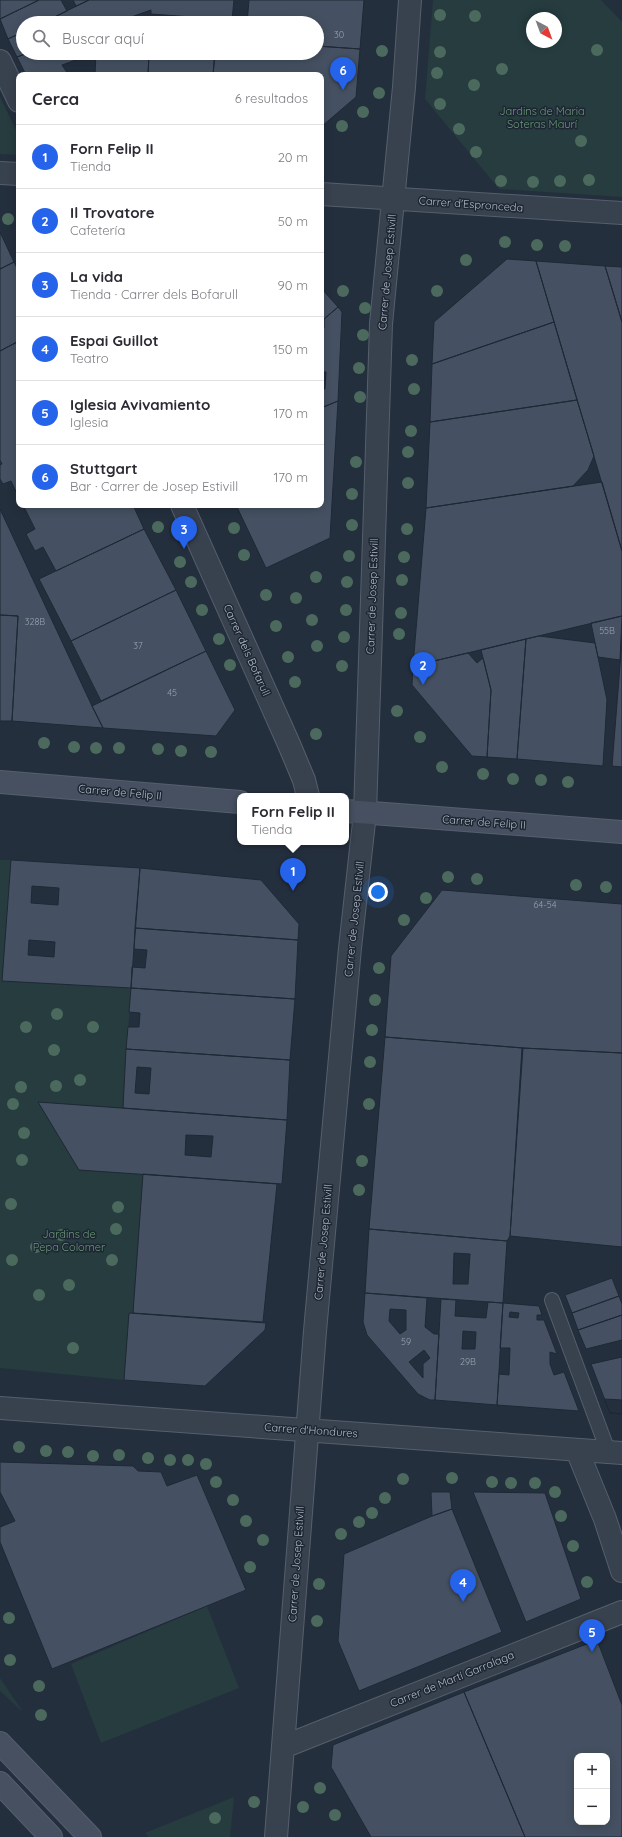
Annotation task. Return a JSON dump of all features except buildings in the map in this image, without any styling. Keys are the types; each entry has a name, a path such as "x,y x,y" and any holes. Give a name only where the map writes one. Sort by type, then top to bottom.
{"main road":[{"name":"Carrer de Felip II","path":"0,782 237,802"},
{"name":"Carrer de Felip II","path":"356,812 622,832"},
{"path":"0,1743 90,1837"},
{"path":"0,1783 51,1837"}],"street":[{"name":"Carrer de Josep Estivill","path":"276,1837 307,1430 350,948 381,324 394,198 410,0"},
{"path":"0,60 16,95"},
{"path":"0,173 16,174"},
{"name":"Carrer d'Espronceda","path":"324,194 622,213"},
{"name":"Carrer dels Bofarull","path":"183,508 288,742 304,780 307,793"},
{"name":"Carrer d'Hondures","path":"0,1408 615,1452"},
{"path":"577,1450 605,1519 622,1571"},
{"name":"Carrer de Martí Garralaga","path":"283,1747 622,1612"}],"lane":[{"path":"552,1300 615,1452"}],"green space":[{"name":"Jardins de Maria Soteras Maurí","path":"433,0 601,0 622,22 622,197 499,189 425,99"},
{"path":"0,97 16,130 16,155 0,154"},
{"name":"Jardins de Pepa Colomer","path":"0,860 11,860 2,981 131,988 123,1108 38,1102 79,1170 143,1174 133,1313 129,1313 124,1380 0,1368"},
{"path":"207,1606 239,1688 101,1743 71,1664"},
{"path":"0,1678 23,1712 0,1691"},
{"path":"234,1797 230,1837 149,1837 145,1833"}],"place":[{"name":"Stuttgart","path":"343,90"},
{"name":"La vida","path":"184,549"},
{"name":"Il Trovatore","path":"423,685"},
{"name":"Forn Felip II","path":"293,891"},
{"name":"Espai Guillot","path":"463,1602"},
{"name":"Iglesia Avivamiento","path":"592,1652"}]}
